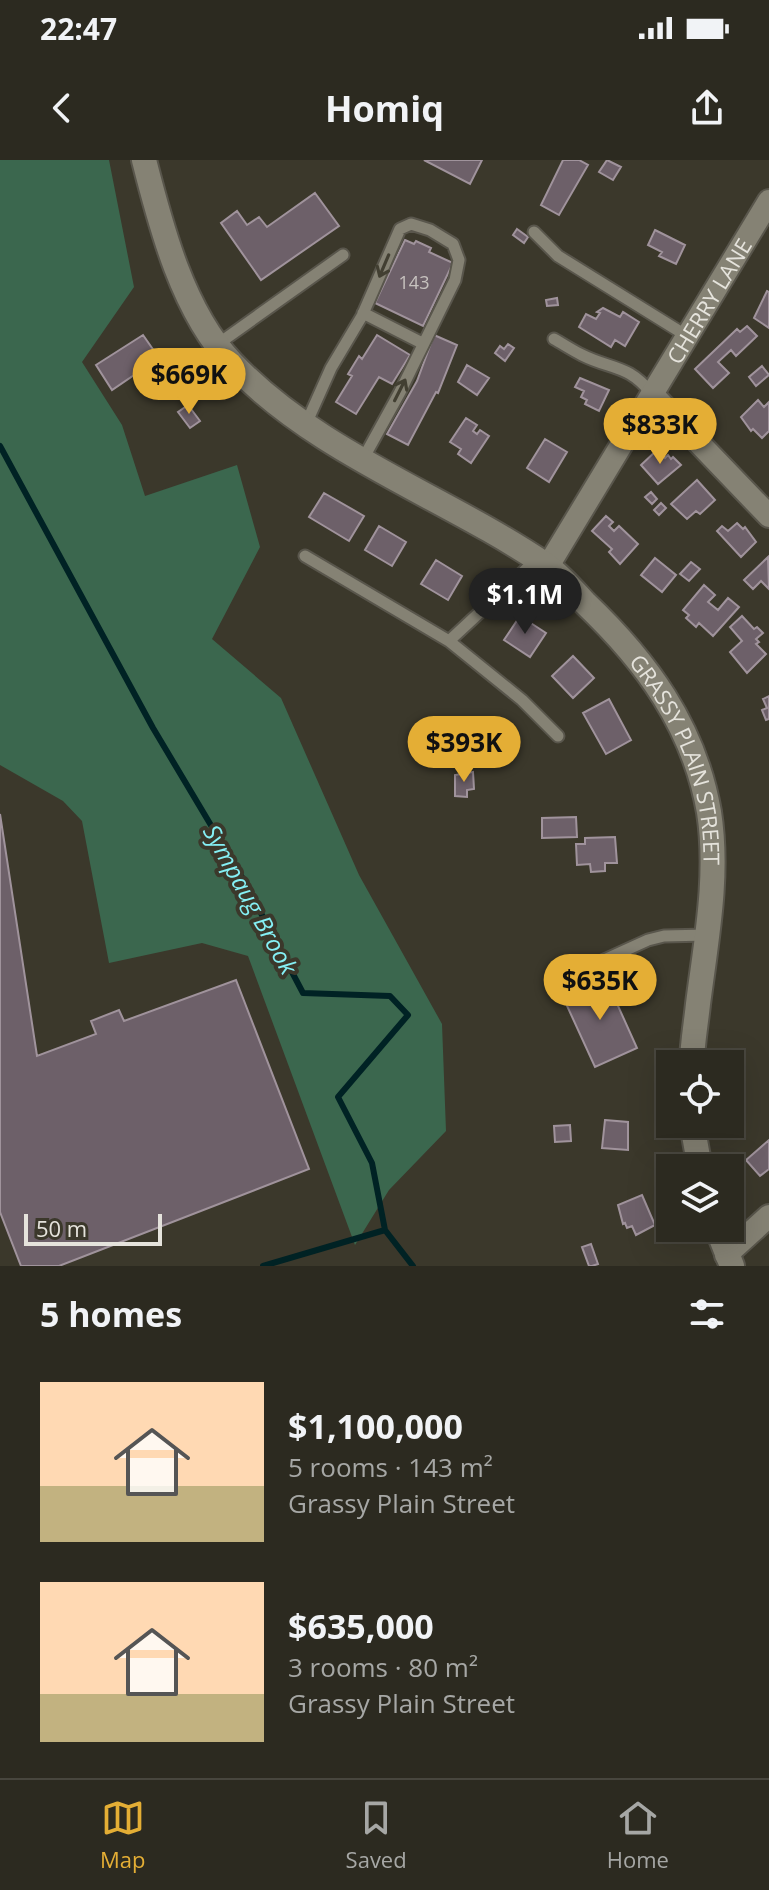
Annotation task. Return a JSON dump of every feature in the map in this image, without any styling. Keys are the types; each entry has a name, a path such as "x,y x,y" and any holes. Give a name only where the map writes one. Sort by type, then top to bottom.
{"main road":[{"name":"GRASSY PLAIN STREET","path":"144,160 179,275 197,314 230,362 281,409 542,563 617,633 659,685 691,748 709,811 713,881 694,1050"}],"street":[{"name":"CHERRY LANE","path":"542,563 652,394 769,201"},
{"path":"652,394 769,516"},
{"path":"729,1260 769,1216"}],"lane":[{"path":"306,424 331,368 363,313 400,229 411,224 430,230 453,244 459,260 455,280 363,459"},
{"path":"534,232 558,256 687,336"},
{"path":"218,344 343,255"},
{"path":"363,313 422,343"},
{"path":"554,339 583,356 639,377 652,394"},
{"path":"305,556 449,641 522,700 558,736"},
{"path":"449,641 542,563"},
{"path":"569,976 648,940 664,936 707,935"}],"green space":[{"path":"0,160 109,160 134,287 82,362 122,425 145,496 237,465 260,547 212,639 281,698 359,875 442,1024 446,1131 389,1190 355,1245 248,956 202,943 109,963 82,821 63,801 0,765"}],"building":[{"path":"424,160 482,160 470,184"},
{"path":"563,160 579,160 588,165 559,215 541,205"},
{"path":"607,160 621,167 613,180 599,172"},
{"path":"315,193 339,226 261,280 221,223 237,211 247,225 259,217 267,227"},
{"path":"517,229 528,237 524,243 513,235"},
{"path":"655,230 685,245 676,264 659,256 662,252 648,245"},
{"path":"405,240 431,248 429,252 453,263 423,326 375,303"},
{"path":"769,292 769,328 754,318"},
{"path":"557,298 558,305 547,306 546,300"},
{"path":"603,308 620,317 623,312 639,322 625,346 615,340 611,347 579,327 586,314 596,319 600,313 597,312"},
{"path":"747,326 757,336 736,356 731,350 718,362 729,373 713,388 695,369 737,329 740,332"},
{"path":"143,335 159,358 112,390 96,365"},
{"path":"377,335 410,355 392,384 379,377 356,414 336,402 352,376 348,374 359,356 362,359"},
{"path":"434,335 457,345 438,393 408,445 387,434 417,381"},
{"path":"508,344 514,348 505,361 495,353 500,346 504,349"},
{"path":"467,365 489,378 477,395 458,382"},
{"path":"762,366 769,375 756,386 749,377"},
{"path":"580,378 609,390 599,411 585,404 587,400 581,397 584,391 575,387"},
{"path":"758,400 764,407 769,402 769,431 762,438 753,429 751,431 741,417"},
{"path":"188,405 200,421 190,428 178,412"},
{"path":"466,418 477,425 473,431 477,434 480,430 489,436 471,463 458,454 461,449 450,442"},
{"path":"545,439 567,452 549,482 527,468"},
{"path":"657,450 665,458 668,455 671,459 673,457 681,465 658,484 641,465"},
{"path":"697,480 715,500 700,514 696,511 687,519 671,504"},
{"path":"651,492 657,499 652,504 645,497"},
{"path":"324,493 364,516 349,541 309,517"},
{"path":"661,503 666,508 659,515 654,510"},
{"path":"606,516 613,522 609,526 614,531 619,526 638,544 620,564 609,552 612,549 592,531"},
{"path":"737,523 743,529 745,527 756,542 741,557 717,531 722,526 728,531"},
{"path":"379,526 406,542 392,566 365,550"},
{"path":"768,557 769,589 761,581 753,589 744,580"},
{"path":"655,558 676,575 662,592 641,575"},
{"path":"436,560 462,576 448,600 421,584"},
{"path":"691,562 700,569 689,581 680,574"},
{"path":"704,585 715,595 708,602 718,610 728,598 739,607 713,636 699,623 696,627 686,618 689,615 683,610"},
{"path":"520,616 546,633 530,657 504,640"},
{"path":"742,616 754,629 757,627 763,633 756,639 759,642 756,644 766,654 747,673 730,652 742,641 730,627"},
{"path":"573,656 594,678 573,698 552,676"},
{"path":"769,696 769,719 766,720 762,710 767,708 763,699"},
{"path":"609,699 631,740 606,754 583,713"},
{"path":"473,772 474,789 467,790 467,797 455,796 455,775"},
{"path":"0,814 37,1056 96,1034 91,1021 119,1010 124,1021 236,980 309,1169 59,1266 21,1266 0,1212"},
{"path":"576,817 577,837 542,838 542,818"},
{"path":"615,837 617,863 605,863 605,871 591,872 590,864 577,865 576,844 585,844 585,838"},
{"path":"605,977 637,1048 595,1067 563,997"},
{"path":"605,1120 628,1122 628,1150 602,1148"},
{"path":"570,1125 571,1141 555,1142 554,1126"},
{"path":"769,1140 769,1169 760,1176 746,1160"},
{"path":"642,1195 655,1225 636,1235 632,1226 627,1228 623,1224 618,1205"},
{"path":"591,1244 598,1264 589,1266 582,1247"}],"waterway":[{"name":"Sympaug Brook","path":"0,446 153,728 243,879 303,993 390,996 408,1015 338,1097 372,1163 385,1230 413,1266"},
{"path":"263,1266 385,1230"}]}
